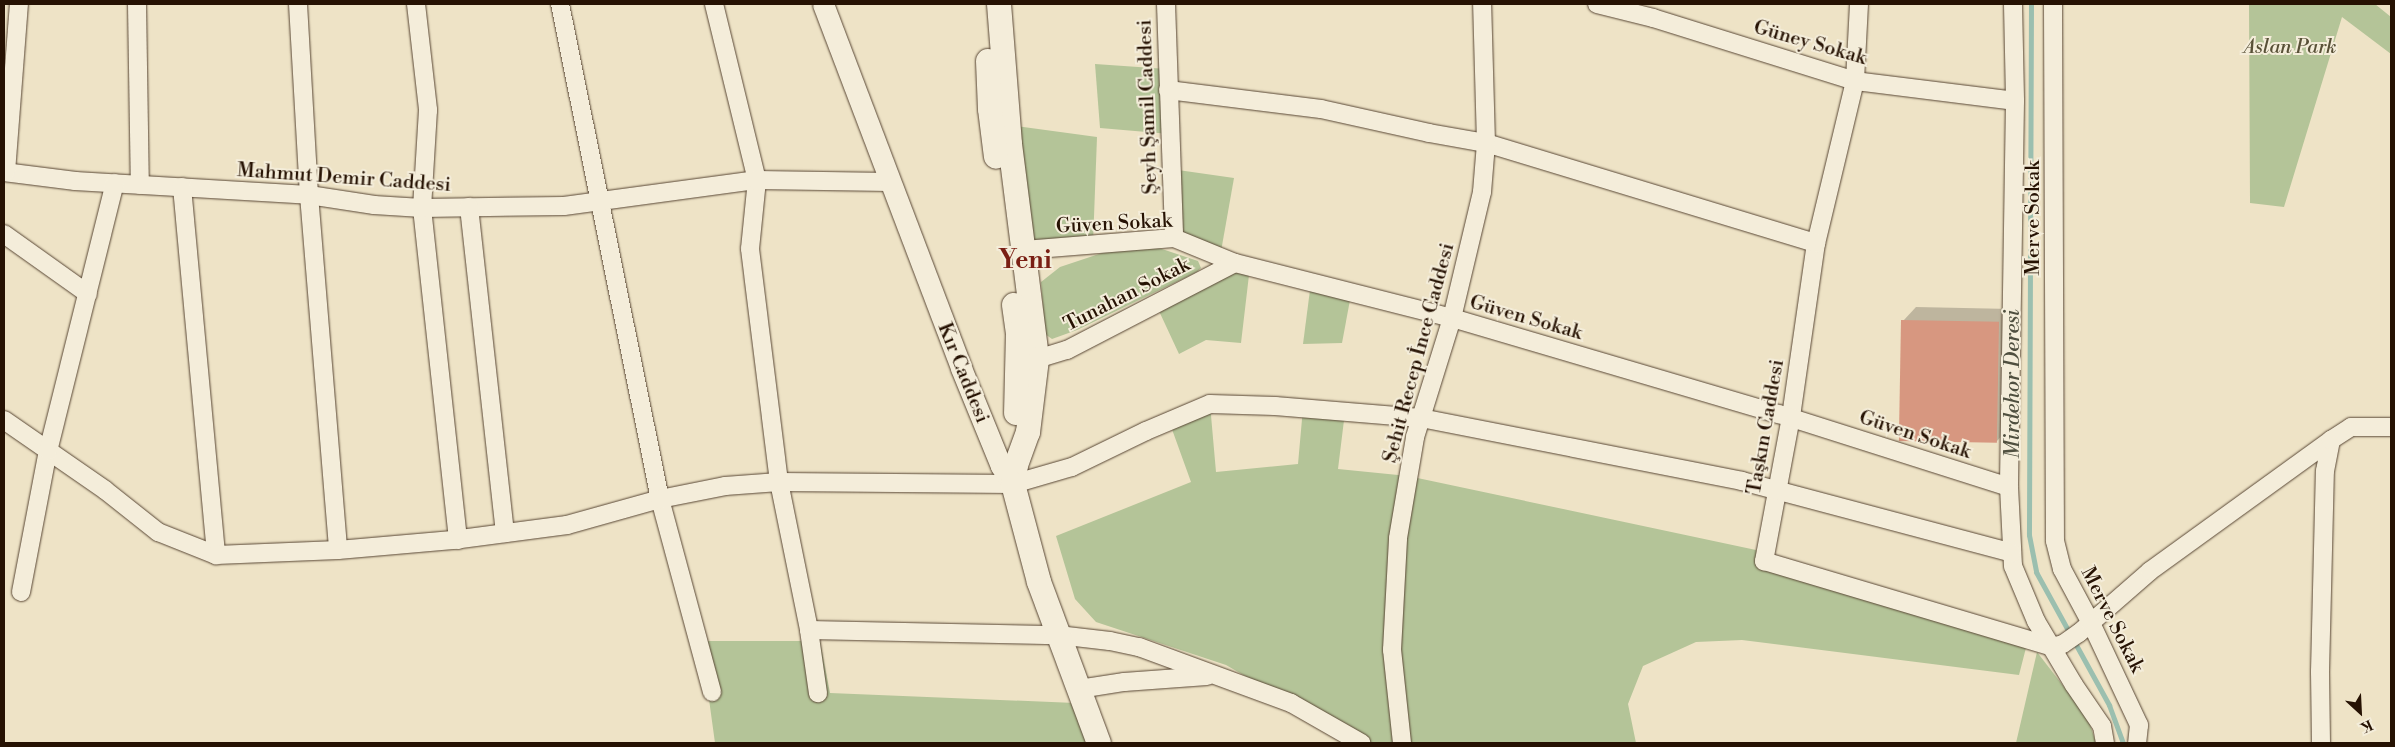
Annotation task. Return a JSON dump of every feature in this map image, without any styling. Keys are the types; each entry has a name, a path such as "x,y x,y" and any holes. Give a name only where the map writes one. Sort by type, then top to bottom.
{"main road":[{"path":"984,4 992,125 1018,333 1018,392 1014,437 1014,475"},
{"path":"999,4 1010,144 1037,359 1028,432 1014,475"},
{"name":"Kır Caddesi","path":"1014,475 1039,582 1099,743"}],"street":[{"path":"5,172 19,4"},
{"path":"136,4 140,185"},
{"path":"298,4 309,195 338,550"},
{"path":"416,4 428,110 422,208 458,540"},
{"path":"560,4 660,499 712,692"},
{"path":"714,4 757,180 750,249 779,482 809,630 818,694"},
{"name":"Kır Caddesi","path":"823,4 960,368 1001,466 1014,475"},
{"name":"Şeyh Şamil Caddesi","path":"1166,4 1174,238"},
{"name":"Şehit Recep İnce Caddesi","path":"1402,743 1392,650 1398,538 1415,437 1452,318 1482,192 1486,142 1482,4"},
{"name":"Güney Sokak","path":"1597,4 1653,18 1855,81 2015,101"},
{"name":"Taşkın Caddesi","path":"1859,4 1855,81 1816,243 1791,418 1764,561 2058,645"},
{"path":"2013,4 2015,101 2009,487 2013,566 2036,620 2058,645 2102,726 2104,743"},
{"name":"Merve Sokak","path":"2053,4 2055,541 2062,569 2085,628 2139,725 2138,743"},
{"path":"1168,90 1321,109 1486,142 1816,243"},
{"name":"Mahmut Demir Caddesi","path":"5,172 140,185 309,195 374,205 422,208 564,206 757,180 890,182"},
{"path":"21,592 48,451 115,183"},
{"path":"182,187 216,555"},
{"path":"469,207 505,533"},
{"path":"4,234 88,294"},
{"name":"Güven Sokak","path":"1024,250 1174,238 1235,263 1452,318 1791,418 2009,487"},
{"name":"Tunahan Sokak","path":"1037,359 1067,350 1235,263"},
{"path":"4,420 105,490 158,532 216,555 338,550 458,540 567,525 660,499 725,486 779,482 1014,475 1072,468 1146,431 1210,404 1275,406 1421,418 1635,459 1778,489 2012,553"},
{"path":"2058,645 2085,628 2150,571 2331,440 2352,428 2391,427"},
{"path":"2322,743 2320,672 2325,471 2331,440"},
{"path":"809,630 1058,634 1110,641 1138,647 1291,703 1361,743"},
{"path":"1079,689 1124,682 1213,676"}],"green space":[{"name":"Aslan Park","path":"2249,4 2375,4 2391,17 2391,54 2342,17 2284,207 2250,203"},
{"path":"1095,64 1167,69 1170,134 1100,128"},
{"path":"1008,125 1097,137 1093,243 1024,250"},
{"path":"1171,169 1234,178 1220,257 1174,238"},
{"path":"1156,247 1198,261 1201,268 1197,272 1077,330 1052,339 1045,334 1041,282 1060,267 1108,251"},
{"path":"1236,269 1249,275 1241,343 1206,340 1179,354 1159,311"},
{"path":"1310,290 1350,300 1342,343 1303,344"},
{"path":"1210,404 1216,472 1298,464 1303,408 1345,412 1338,469 1408,476 1756,550 1764,561 2028,640 2019,675 1742,640 1696,642 1643,666 1628,704 1636,743 1361,743 1226,665 1096,622 1075,599 1056,536 1191,482 1169,421"},
{"path":"701,641 820,641 830,693 1075,703 1090,743 715,743"},
{"path":"2037,652 2088,718 2096,743 2016,743"}],"building":[{"path":"1901,320 1999,322 1997,443 1899,441"}],"waterway":[{"name":"Mirdehor Deresi","path":"2031,4 2029,535 2036,572 2109,705 2123,743"}],"district":[{"name":"Yeni","path":"1025,261"}]}
